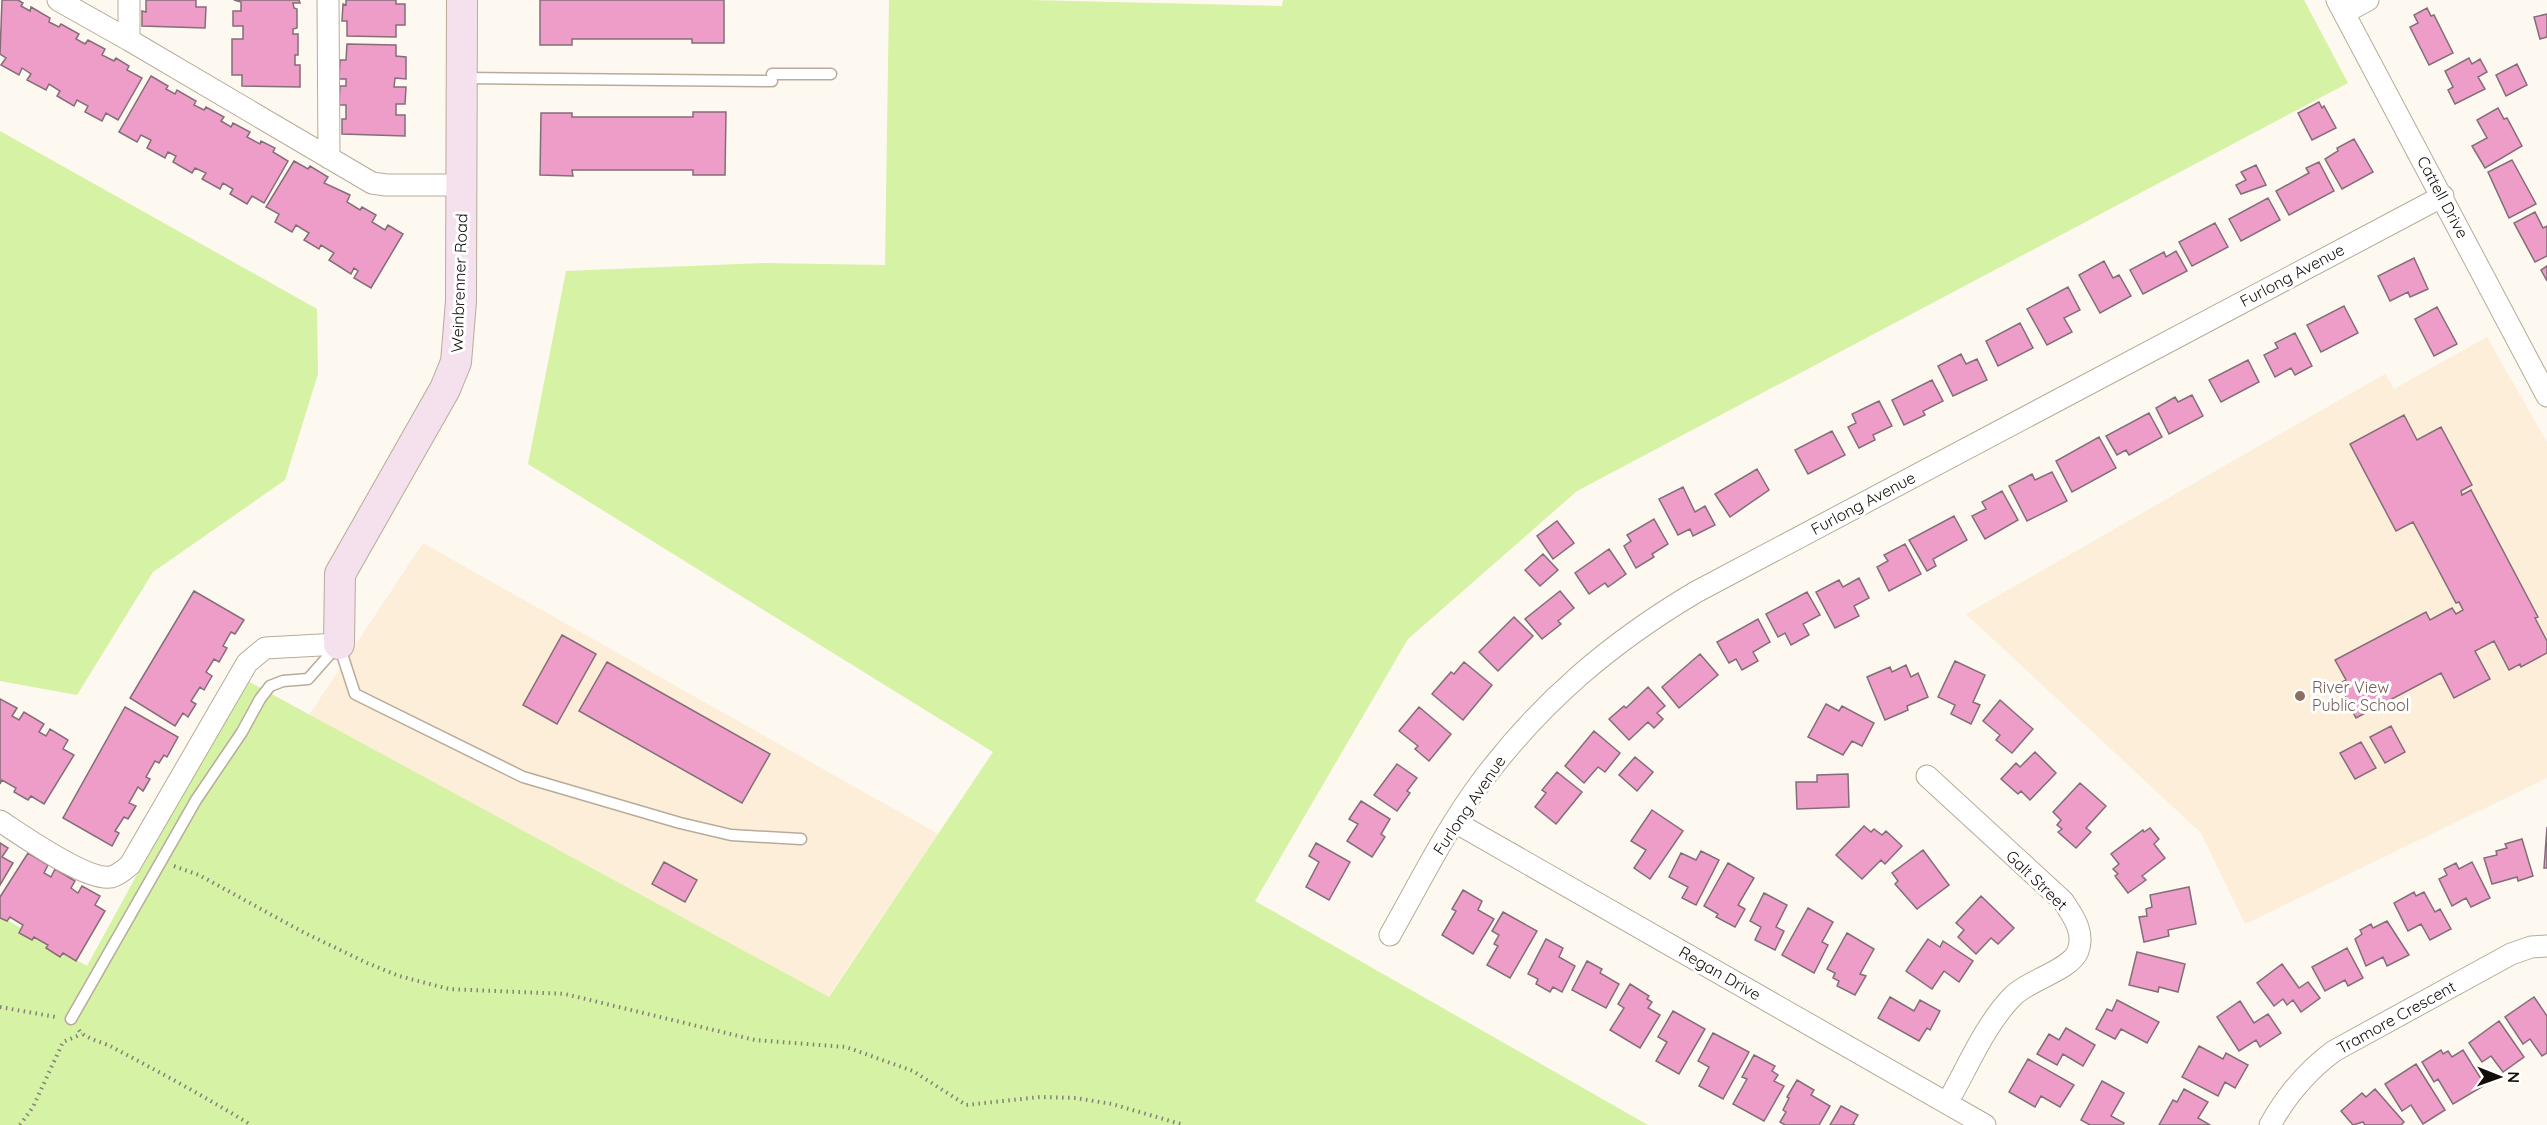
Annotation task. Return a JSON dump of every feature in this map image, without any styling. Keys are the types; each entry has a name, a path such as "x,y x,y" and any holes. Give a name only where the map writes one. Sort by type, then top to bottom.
{"street":[{"path":"58,0 329,158 379,184 462,185"},
{"path":"129,0 129,40"},
{"path":"328,0 329,158"},
{"name":"Weinbrenner Road","path":"339,644 340,574 445,389 456,362 461,301 462,0"},
{"path":"2340,7 2368,0"},
{"name":"Cattell Drive","path":"2340,7 2443,196 2547,396"},
{"name":"Furlong Avenue","path":"1390,935 1480,783 1510,745 1560,691 1624,638 1660,614 1758,559 2443,196"},
{"path":"0,821 86,874 110,877 121,873 130,865 247,663 265,648 339,644"},
{"name":"Galt Street","path":"1927,776 2063,901 2074,917 2082,937 2078,953 2066,965 2029,983 2012,996 1991,1026 1947,1103"},
{"name":"Regan Drive","path":"1455,822 1985,1125"},
{"name":"Tramore Crescent","path":"2270,1125 2298,1085 2318,1063 2334,1051 2511,954 2531,947 2547,946"}],"lane":[{"path":"462,78 772,77 831,74"},
{"path":"339,644 355,694 523,777 680,823 730,835 801,838"},
{"path":"71,1019 212,774 242,732 270,686 283,681 308,679 339,644"}],"path":[{"path":"161,861 199,875 367,963 430,985 490,992 565,994 755,1040 846,1047 913,1071 966,1105 1040,1097 1076,1098 1123,1106 1184,1125"},
{"path":"0,1007 71,1019 82,1034 101,1040 202,1095 251,1125"},
{"path":"20,1125 33,1107 63,1041 82,1034"}],"shaded area":[{"name":"River View Public School","path":"2487,337 2547,442 2547,778 2245,924 2201,833 1966,614 2385,374 2394,389"},
{"path":"423,543 938,834 828,997 309,715"}],"green space":[{"path":"889,0 1029,0 1282,6 1283,0 2304,0 2348,83 1577,491 1408,639 1255,901 1648,1125 0,1125 0,916 87,966 244,679 829,997 993,752 528,464 566,271 763,263 885,265"},
{"path":"0,131 317,309 318,374 285,480 153,572 77,695 0,681"}],"building":[{"path":"2,0 18,0 23,3 21,6 30,11 31,7 50,18 49,22 59,27 61,24 79,34 76,39 85,44 88,40 105,49 102,55 114,61 116,58 129,66 127,70 142,78 118,120 106,113 102,121 85,112 88,106 77,100 74,106 57,96 60,91 49,84 46,90 27,80 31,74 22,68 19,75 1,65 6,58 0,54"},
{"path":"146,0 196,0 196,7 206,7 205,28 142,26 142,11 146,12"},
{"path":"234,0 299,0 300,3 293,3 294,8 297,9 297,28 293,29 293,34 298,34 298,55 295,55 295,65 300,65 300,87 242,86 242,75 232,75 232,39 243,39 243,26 233,26 233,11 241,11 241,2"},
{"path":"346,0 396,0 396,4 405,4 405,25 396,25 396,37 347,36 347,21 342,21 343,4 346,5"},
{"path":"540,0 724,0 724,43 692,43 692,39 572,39 572,45 540,45"},
{"path":"2427,8 2431,16 2434,15 2453,53 2429,65 2410,27 2418,23 2414,15"},
{"path":"2547,14 2547,37 2540,39 2534,17"},
{"path":"347,44 396,45 396,56 406,57 406,79 395,78 394,87 406,87 405,104 396,104 396,115 405,115 405,136 342,134 342,119 346,119 346,105 339,105 340,86 346,86 346,79 339,79 340,60 346,60"},
{"path":"2469,58 2472,64 2480,59 2487,72 2478,77 2485,89 2455,104 2448,90 2453,87 2445,71"},
{"path":"2517,64 2527,85 2506,96 2496,75"},
{"path":"151,76 168,86 166,89 175,94 177,90 196,101 194,105 204,110 206,107 224,117 221,121 231,127 233,123 250,132 247,137 275,148 273,152 288,161 264,203 252,196 247,204 230,194 233,189 223,183 220,189 202,179 206,173 195,168 192,173 173,162 176,156 168,152 165,158 147,148 151,140 141,135 137,142 119,132"},
{"path":"2319,102 2322,108 2324,106 2336,128 2312,140 2298,113"},
{"path":"2498,108 2504,119 2507,118 2522,146 2485,168 2472,146 2487,138 2477,120"},
{"path":"693,112 726,112 725,175 693,175 693,170 572,170 573,176 540,175 541,113 572,113 572,117 693,117"},
{"path":"2354,139 2373,172 2342,189 2325,159 2338,151 2337,148"},
{"path":"2512,160 2536,204 2509,218 2488,172"},
{"path":"294,161 308,169 310,166 328,177 324,183 350,195 347,202 360,210 362,207 376,215 372,222 385,230 388,225 403,234 371,288 354,278 358,271 354,268 351,274 329,260 334,253 321,245 319,249 304,240 309,233 296,225 292,232 275,222 279,214 266,207"},
{"path":"2319,162 2334,191 2289,215 2276,191 2309,173 2306,168"},
{"path":"2256,165 2266,185 2241,194 2236,185 2246,180 2241,172"},
{"path":"2268,198 2280,220 2241,241 2229,219"},
{"path":"2535,212 2543,228 2547,226 2547,256 2535,262 2514,223"},
{"path":"2215,223 2228,247 2192,266 2179,242"},
{"path":"2176,251 2187,271 2143,294 2130,270 2164,252 2166,257"},
{"path":"2414,258 2428,289 2410,297 2408,292 2390,301 2378,276"},
{"path":"2104,261 2113,278 2119,275 2131,296 2100,313 2079,275"},
{"path":"2547,266 2547,281 2541,270"},
{"path":"2068,287 2080,310 2064,318 2072,332 2047,345 2027,309"},
{"path":"2344,306 2358,333 2321,352 2307,325"},
{"path":"2437,307 2457,344 2434,356 2415,319"},
{"path":"2020,323 2033,348 1998,366 1986,341"},
{"path":"2295,333 2312,366 2295,375 2291,368 2275,377 2264,355 2278,348 2275,343"},
{"path":"1961,354 1966,364 1977,359 1987,380 1953,396 1938,366"},
{"path":"2248,360 2259,382 2221,402 2209,380"},
{"path":"1932,380 1943,401 1923,411 1925,415 1904,425 1892,400"},
{"path":"2192,395 2203,416 2169,434 2156,408 2175,397 2178,402"},
{"path":"1879,401 1892,426 1873,435 1875,440 1859,448 1848,427 1856,423 1852,414"},
{"path":"2149,413 2162,437 2129,455 2126,450 2117,455 2106,436"},
{"path":"2404,415 2417,440 2441,427 2472,485 2461,491 2462,495 2471,490 2538,617 2535,618 2547,641 2547,653 2521,667 2520,664 2509,670 2494,641 2475,651 2490,679 2454,698 2441,673 2356,718 2338,684 2346,680 2335,660 2426,612 2430,620 2452,608 2456,614 2463,610 2459,602 2456,603 2413,522 2396,531 2350,444"},
{"path":"1832,431 1845,455 1808,474 1795,450"},
{"path":"2099,437 2116,468 2072,492 2056,461"},
{"path":"1757,469 1769,490 1730,517 1715,494"},
{"path":"2052,472 2067,501 2027,521 2009,486 2032,474 2035,480"},
{"path":"1683,487 1695,512 1705,506 1715,525 1693,536 1690,529 1678,535 1659,499"},
{"path":"2002,491 2018,520 1985,539 1972,516 1986,509 1982,502"},
{"path":"1954,516 1967,540 1933,559 1936,566 1927,571 1909,540"},
{"path":"1654,519 1668,544 1652,554 1654,557 1636,568 1624,546 1631,541 1627,535"},
{"path":"1557,521 1574,543 1553,559 1537,536"},
{"path":"1905,544 1921,574 1889,591 1877,567 1888,561 1884,555"},
{"path":"1609,549 1626,574 1608,587 1605,583 1589,594 1575,573"},
{"path":"1543,554 1558,570 1540,586 1525,570"},
{"path":"1859,578 1869,598 1854,606 1859,616 1835,628 1816,592 1839,580 1843,587"},
{"path":"194,591 244,620 235,634 231,632 223,646 227,648 219,662 214,659 206,672 212,676 204,690 200,687 191,701 196,704 188,717 183,713 175,726 130,698"},
{"path":"1560,591 1574,608 1558,621 1561,624 1542,639 1525,619"},
{"path":"1807,592 1820,615 1803,624 1809,635 1791,645 1785,633 1778,637 1766,614"},
{"path":"1514,617 1533,636 1498,671 1479,652"},
{"path":"1758,619 1770,642 1753,652 1758,661 1742,670 1736,659 1729,663 1717,642"},
{"path":"562,635 596,654 557,724 523,705"},
{"path":"1700,654 1718,675 1679,708 1662,687"},
{"path":"1955,661 1985,675 1973,702 1980,705 1971,724 1951,714 1955,705 1938,697"},
{"path":"607,662 770,754 742,803 579,711"},
{"path":"1464,662 1492,685 1463,720 1432,694 1451,672 1454,674"},
{"path":"1906,665 1911,677 1918,673 1928,697 1907,706 1908,710 1885,720 1867,677 1890,667 1892,672"},
{"path":"1648,687 1665,706 1657,713 1663,719 1654,728 1648,722 1629,740 1609,719 1624,706 1626,708"},
{"path":"0,699 17,708 12,716 19,720 24,712 44,724 39,732 46,736 50,729 68,740 63,749 74,755 44,804 31,796 28,800 14,792 16,788 2,780 0,784"},
{"path":"2000,700 2033,729 2012,753 1996,740 2000,735 1983,721"},
{"path":"1826,704 1839,711 1842,706 1874,723 1862,746 1852,741 1843,755 1808,737"},
{"path":"125,707 178,737 167,757 164,755 159,763 155,761 146,777 150,779 143,791 138,787 129,803 136,806 128,819 124,817 115,831 119,833 112,846 63,818"},
{"path":"1419,707 1451,734 1429,761 1415,749 1418,746 1399,731"},
{"path":"2391,726 2405,752 2385,763 2370,737"},
{"path":"1594,731 1620,753 1605,772 1598,767 1584,783 1565,766"},
{"path":"2361,742 2376,768 2355,779 2340,753"},
{"path":"2035,752 2056,773 2030,800 2021,791 2018,794 2001,779 2016,763 2020,767"},
{"path":"1635,757 1653,772 1637,791 1619,775"},
{"path":"1397,764 1417,778 1407,791 1410,793 1397,811 1374,795"},
{"path":"1557,772 1582,792 1556,824 1535,807 1546,793 1542,790"},
{"path":"1848,774 1849,807 1797,809 1796,782 1817,782 1817,775"},
{"path":"2080,783 2106,806 2086,828 2091,832 2076,848 2058,832 2062,829 2057,825 2061,820 2053,812"},
{"path":"1361,801 1390,819 1381,834 1385,837 1372,857 1347,841 1358,824 1349,819"},
{"path":"1652,810 1683,831 1650,879 1634,868 1646,850 1631,841"},
{"path":"1864,826 1871,832 1874,829 1882,835 1886,831 1902,846 1885,864 1881,860 1862,879 1836,855"},
{"path":"2547,827 2547,868 2544,868"},
{"path":"2150,828 2159,839 2154,844 2165,858 2142,876 2146,880 2128,893 2115,876 2118,874 2113,869 2119,864 2111,854 2143,830 2144,832"},
{"path":"2522,839 2533,876 2518,881 2517,877 2492,884 2484,858 2497,855 2496,851 2507,848 2505,844"},
{"path":"0,843 8,848 2,857 13,863 0,885"},
{"path":"1316,843 1350,862 1329,900 1306,887 1319,862 1309,856"},
{"path":"1923,850 1949,885 1917,909 1895,884 1898,881 1892,873"},
{"path":"1701,851 1719,860 1696,905 1682,898 1688,887 1669,877 1681,853 1696,860"},
{"path":"28,853 48,865 44,873 51,877 55,869 75,881 71,888 78,893 82,886 100,896 95,905 105,911 76,961 63,953 60,957 46,948 48,945 34,937 32,940 19,933 23,925 10,917 7,921 0,918 0,897"},
{"path":"664,862 697,880 685,902 652,884"},
{"path":"2472,862 2490,898 2471,907 2466,898 2452,906 2439,879 2447,875 2444,869 2456,863 2459,869"},
{"path":"1728,863 1754,878 1738,905 1745,909 1735,927 1716,917 1718,914 1704,906"},
{"path":"2189,887 2196,924 2168,930 2169,936 2144,942 2139,917 2147,916 2146,909 2152,907 2150,895"},
{"path":"1463,890 1482,901 1478,910 1494,919 1473,954 1442,935 1456,911 1452,909"},
{"path":"2414,892 2416,896 2424,892 2435,912 2440,909 2451,929 2430,940 2421,924 2408,931 2394,903"},
{"path":"1764,893 1787,905 1776,927 1784,931 1775,950 1755,940 1761,927 1750,921"},
{"path":"1981,896 2014,928 1998,944 1991,938 1976,954 1958,937 1964,930 1956,923"},
{"path":"1808,908 1833,922 1822,942 1828,945 1814,973 1782,955"},
{"path":"1503,912 1537,931 1510,978 1487,965 1498,946 1494,944 1499,935 1492,931"},
{"path":"2387,921 2409,955 2387,966 2383,957 2366,966 2355,939 2362,934 2360,930 2371,924 2373,928"},
{"path":"1847,933 1874,949 1860,974 1866,976 1855,995 1837,986 1839,981 1833,978 1835,973 1827,969"},
{"path":"1546,939 1563,948 1559,957 1575,966 1562,992 1553,987 1550,992 1536,984 1538,979 1528,974"},
{"path":"1928,939 1940,947 1943,941 1973,961 1959,982 1944,971 1932,989 1906,971"},
{"path":"2347,948 2363,978 2348,986 2345,980 2325,991 2312,967"},
{"path":"2137,952 2185,964 2178,992 2159,987 2158,992 2129,985"},
{"path":"1587,961 1602,969 1600,973 1619,984 1606,1008 1572,990"},
{"path":"2282,964 2299,988 2308,982 2320,998 2301,1012 2293,1000 2287,1005 2283,999 2274,1006 2257,983"},
{"path":"1630,984 1649,996 1647,999 1652,1002 1648,1008 1660,1015 1640,1048 1610,1030 1624,1008 1618,1004"},
{"path":"1890,997 1914,1011 1920,1000 1940,1011 1930,1030 1927,1028 1919,1041 1878,1018"},
{"path":"2534,997 2547,1016 2547,1053 2542,1056 2530,1039 2523,1044 2505,1017"},
{"path":"2117,1000 2159,1022 2147,1043 2121,1029 2115,1039 2096,1029 2107,1009 2112,1011"},
{"path":"2240,1001 2254,1023 2268,1014 2281,1033 2260,1047 2256,1040 2239,1051 2217,1017"},
{"path":"1673,1011 1705,1029 1679,1074 1656,1061 1667,1042 1658,1037"},
{"path":"2499,1021 2524,1057 2503,1072 2491,1056 2482,1062 2469,1043"},
{"path":"2066,1028 2095,1045 2083,1066 2063,1054 2057,1065 2037,1054 2049,1034 2059,1040"},
{"path":"1713,1033 1749,1052 1723,1099 1699,1086 1709,1067 1698,1061"},
{"path":"2199,1046 2223,1059 2226,1053 2248,1065 2235,1088 2225,1082 2218,1096 2182,1077"},
{"path":"2441,1050 2443,1054 2448,1051 2452,1057 2463,1050 2485,1085 2453,1104 2438,1079 2434,1082 2422,1062"},
{"path":"1754,1055 1775,1066 1772,1071 1778,1075 1774,1081 1784,1086 1764,1121 1733,1104 1747,1079 1742,1077"},
{"path":"2028,1059 2074,1085 2060,1107 2041,1096 2035,1107 2009,1092"},
{"path":"2416,1064 2445,1110 2423,1124 2411,1105 2402,1111 2385,1084"},
{"path":"1797,1080 1814,1090 1811,1095 1830,1106 1819,1125 1785,1125 1780,1122 1786,1112 1783,1110 1789,1098 1787,1097"},
{"path":"2102,1081 2124,1093 2111,1116 2124,1123 2123,1125 2090,1125 2081,1120"},
{"path":"2184,1089 2208,1102 2198,1118 2210,1125 2159,1125 2173,1100 2177,1102"},
{"path":"2375,1089 2404,1122 2401,1125 2365,1125 2363,1122 2353,1125 2341,1111 2362,1093 2366,1097"},
{"path":"1841,1106 1858,1115 1853,1124 1855,1125 1830,1125"}],"place":[{"name":"River View Public School","path":"2300,696"}]}
